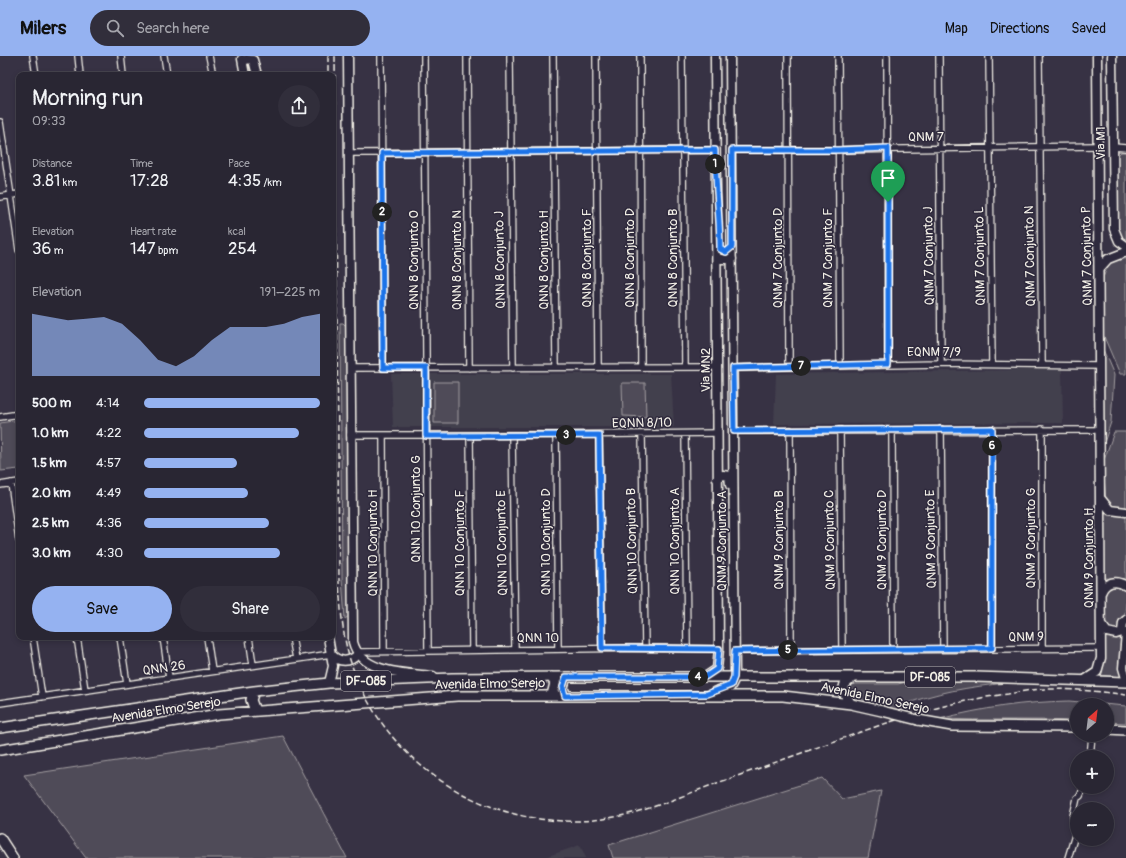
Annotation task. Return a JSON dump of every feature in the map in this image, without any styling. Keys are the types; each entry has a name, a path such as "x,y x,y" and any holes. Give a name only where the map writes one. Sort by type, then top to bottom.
{"main road":[{"path":"258,56 261,72"},
{"path":"331,654 337,659 343,661 353,658 357,653 353,637 350,435 351,368 348,56"},
{"name":"Via MN2","path":"705,677 717,669 719,649 715,56"},
{"path":"730,56 734,431"},
{"name":"QNM 7 Conjunto P","path":"1097,56 1100,366"},
{"name":"Via M1","path":"1112,56 1114,229 1119,241 1126,246"},
{"path":"244,72 242,60 248,58 254,60 256,72"},
{"path":"715,183 720,212 720,249 726,252 732,247"},
{"path":"1099,269 1108,259 1126,252"},
{"path":"716,259 732,259"},
{"path":"1099,430 1100,366"},
{"name":"QNM 9 Conjunto H","path":"1086,680 1098,669 1101,661 1099,430"},
{"name":"QNM 9 Conjunto A","path":"734,431 734,677"},
{"path":"718,479 723,474 729,476 730,493 734,499"},
{"path":"718,492 722,513 722,548 728,551 731,550 734,545"},
{"path":"1100,498 1103,504 1110,510 1126,512"},
{"path":"718,564 726,558 731,563 731,597 735,621"},
{"path":"1101,593 1104,587 1111,582 1120,582 1126,586"},
{"path":"1101,621 1104,630 1109,633 1116,634 1122,632 1123,623 1126,620"},
{"path":"1126,633 1123,668 1126,678"},
{"path":"329,640 332,672 329,683"},
{"name":"Avenida Elmo Serejo","path":"357,653 370,663 384,668 452,678"},
{"path":"551,677 555,683 552,696"},
{"name":"Avenida Elmo Serejo","path":"0,728 254,691 329,683 452,678 551,677 975,677 1126,682"},
{"path":"565,696 563,687 566,677"},
{"path":"707,694 730,687 734,677"},
{"path":"851,704 843,691 845,684 853,677"},
{"path":"254,691 251,700 255,711"},
{"name":"Avenida Elmo Serejo","path":"3,750 219,714 457,696 707,694 783,696 851,704 918,720 952,726 1070,727"},
{"path":"1114,729 1126,730"},
{"path":"0,838 13,858"}],"street":[{"path":"33,56 36,72"},
{"path":"78,56 80,72"},
{"path":"120,56 123,72"},
{"path":"164,56 167,72"},
{"path":"209,56 212,72"},
{"path":"381,56 383,368"},
{"name":"QNN 8 Conjunto O","path":"424,56 426,368"},
{"name":"QNN 8 Conjunto N","path":"467,56 468,368"},
{"name":"QNN 8 Conjunto J","path":"510,56 512,368"},
{"name":"QNN 8 Conjunto H","path":"553,56 556,367"},
{"name":"QNN 8 Conjunto F","path":"596,56 598,366"},
{"name":"QNN 8 Conjunto D","path":"640,56 641,366"},
{"name":"QNN 8 Conjunto B","path":"682,56 685,366"},
{"name":"QNM 7 Conjunto D","path":"788,56 789,366"},
{"name":"QNM 7 Conjunto F","path":"838,56 840,365"},
{"path":"887,56 888,364"},
{"name":"QNM 7 Conjunto J","path":"938,56 941,364"},
{"name":"QNM 7 Conjunto L","path":"989,56 992,364"},
{"name":"QNM 7 Conjunto N","path":"1039,56 1042,364"},
{"path":"0,122 16,230"},
{"name":"QNM 7","path":"732,150 1040,148 1097,146"},
{"path":"1113,146 1126,148"},
{"path":"349,153 715,150"},
{"path":"0,197 16,195"},
{"name":"EQNM 7/9","path":"733,368 888,364 1042,364 1100,366"},
{"path":"351,368 512,368 598,366 718,367"},
{"name":"QNN 10 Conjunto G","path":"426,368 428,651"},
{"path":"0,415 16,414"},
{"path":"734,431 892,431 941,429 1099,430"},
{"name":"QNM 9 Conjunto E","path":"941,429 943,649"},
{"path":"992,429 992,648"},
{"name":"QNM 9 Conjunto G","path":"1042,429 1042,648"},
{"name":"QNM 9 Conjunto B","path":"790,430 791,650"},
{"name":"QNM 9 Conjunto C","path":"840,430 842,650"},
{"name":"QNM 9 Conjunto D","path":"892,431 893,649"},
{"name":"EQNN 8/10","path":"350,435 556,436 718,433"},
{"name":"QNN 10 Conjunto B","path":"642,434 645,648"},
{"name":"QNN 10 Conjunto A","path":"685,434 687,648"},
{"name":"QNN 10 Conjunto H","path":"383,435 384,651"},
{"path":"599,435 602,648"},
{"name":"QNN 10 Conjunto F","path":"470,436 472,650"},
{"name":"QNN 10 Conjunto E","path":"512,436 515,649"},
{"name":"QNN 10 Conjunto D","path":"556,436 558,649"},
{"path":"0,483 16,482"},
{"path":"11,483 16,519"},
{"path":"34,640 42,697"},
{"path":"77,640 85,690"},
{"path":"120,640 127,684"},
{"path":"164,640 170,678"},
{"path":"207,640 212,671"},
{"path":"249,640 253,665"},
{"path":"293,640 296,659"},
{"name":"QNN 10","path":"357,653 384,651 602,648 719,649"},
{"name":"QNM 9","path":"735,651 1101,648"},
{"name":"QNN 26","path":"0,703 331,654"},
{"path":"1068,858 1075,835 1073,811 1077,798 1081,794"}],"shaded area":[{"path":"1121,152 1126,152 1126,242 1117,231 1116,162 1117,156"},
{"path":"1126,256 1126,374 1120,374 1102,332 1102,280 1109,263"},
{"path":"340,323 343,323 346,326 349,616 345,619 342,579"},
{"path":"1102,347 1114,375 1111,422 1103,446"},
{"path":"1062,369 1063,423 774,424 776,374"},
{"path":"391,374 671,374 674,427 393,427"},
{"path":"434,382 458,382 458,423 434,423"},
{"path":"622,383 645,383 646,417 623,416"},
{"path":"16,420 16,469 1,471 0,423"},
{"path":"1114,432 1126,432 1126,509 1113,508 1106,502 1103,463"},
{"path":"1103,514 1126,515 1126,579 1104,578"},
{"path":"1114,585 1126,591 1126,606 1125,615 1120,629 1111,631 1104,623 1104,592"},
{"path":"1105,637 1113,639 1122,638 1119,665 1123,677 1098,675 1104,664"},
{"path":"910,681 1006,681 1006,683 966,688 927,697 901,706 902,711 852,697 847,692 848,686 852,684 898,684"},
{"path":"1070,701 1070,721 939,719 1003,706"},
{"path":"1114,705 1126,706 1126,723 1114,722"},
{"path":"283,736 347,858 86,858 24,775"},
{"path":"822,778 842,799 881,791 868,858 613,858 609,845"},
{"path":"580,845 586,858 542,858"}],"railway":[{"path":"328,56 328,72"},
{"path":"335,56 335,72"},
{"path":"336,188 339,582 345,642 356,676 374,711 397,742 425,769 457,791 492,807 530,817 569,821 609,818 650,808 859,733 922,712 964,701 1040,689 1086,690 1126,695"}],"route":[{"path":"888,148 888,202 888,364 733,368 734,431 892,431 992,429 992,648 735,651 734,677 730,687 707,694 565,696 563,684 566,677 705,677 717,669 719,649 602,648 599,435 426,436 426,368 383,368 382,153 715,150 715,183 720,212 720,249 726,252 732,247 732,150 838,150 888,148"}]}
